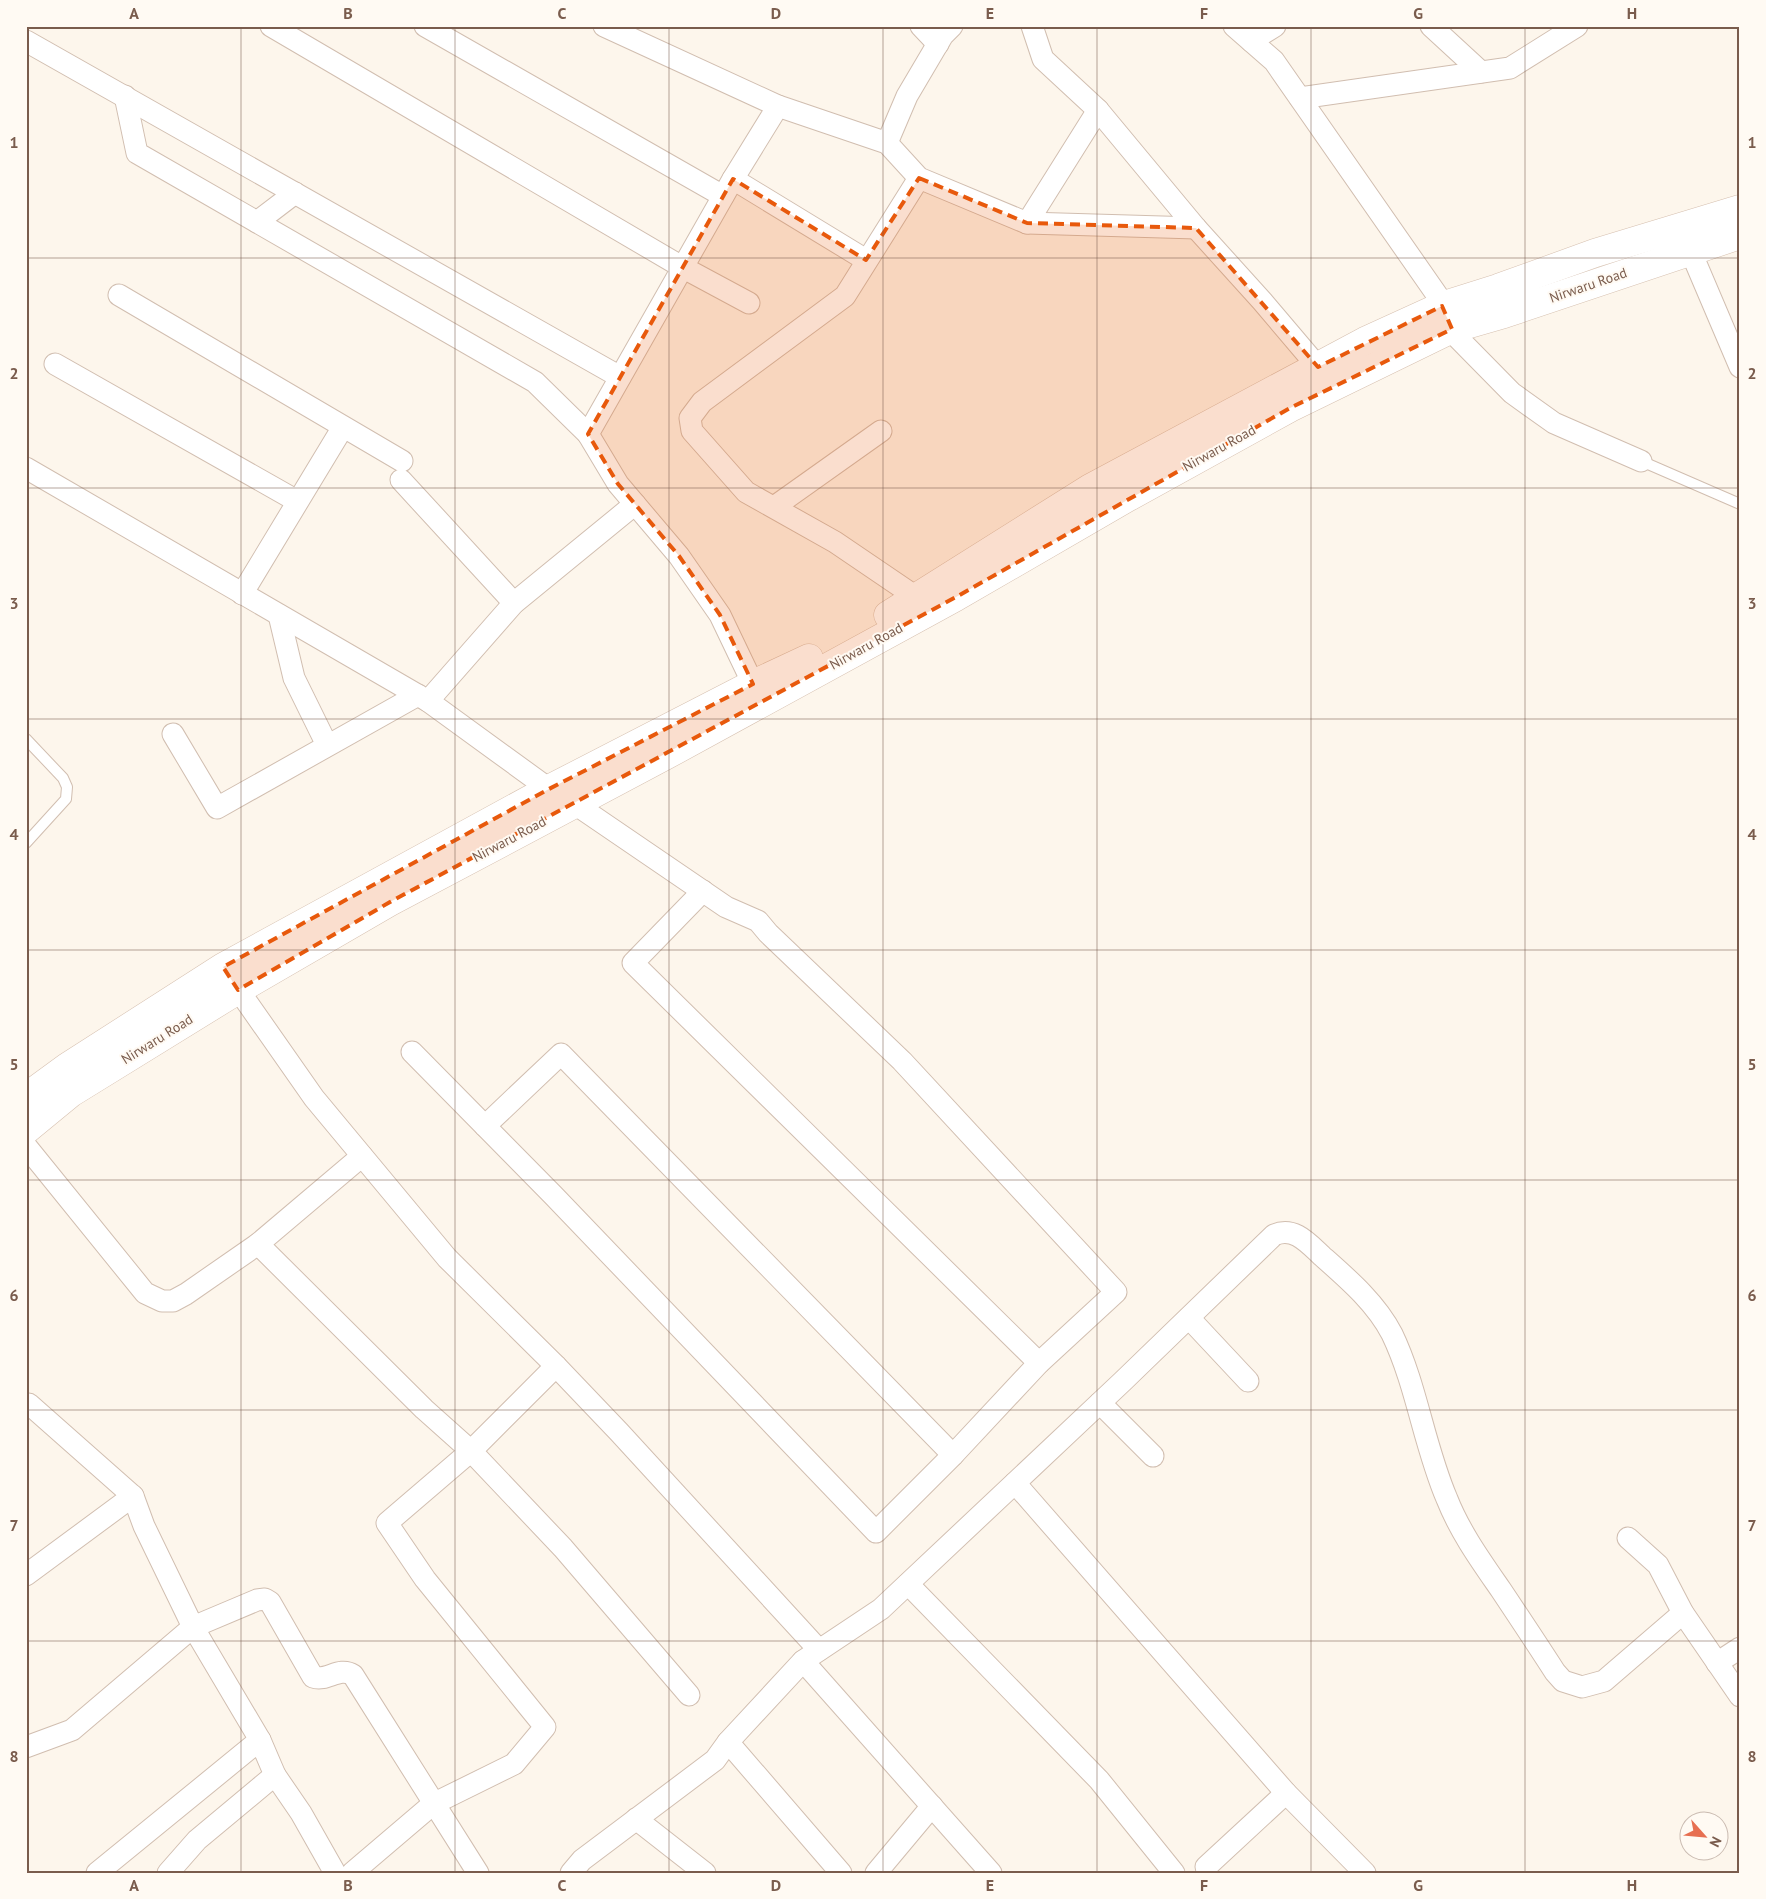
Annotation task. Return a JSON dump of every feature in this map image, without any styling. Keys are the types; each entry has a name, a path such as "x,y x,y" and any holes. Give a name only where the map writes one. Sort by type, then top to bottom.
{"street":[{"path":"271,26 682,268 749,303"},
{"path":"425,26 866,260"},
{"path":"604,26 778,106 887,143 918,178 1027,223 1196,228"},
{"path":"920,26 938,44"},
{"path":"887,143 907,96 938,44 952,26"},
{"path":"1032,26 1043,59 1098,110 1196,228 1318,367"},
{"path":"1234,26 1274,60 1447,318 1512,393 1554,423 1642,461"},
{"path":"1251,41 1275,26"},
{"path":"1431,26 1481,72"},
{"path":"1300,98 1510,68 1577,26"},
{"path":"26,41 620,377"},
{"path":"125,96 137,153 535,382 588,434 618,484 679,556 720,615 752,684"},
{"path":"588,434 728,188 778,106"},
{"path":"1027,223 1098,110"},
{"path":"916,598 835,542 746,492 692,431 690,418 702,402 845,296 918,178"},
{"path":"257,222 295,193"},
{"name":"Nirwaru Road","path":"32,1106 71,1092 238,990 390,902 947,602 1498,288 1594,253 1740,209"},
{"name":"Nirwaru Road","path":"32,1106 67,1067 223,967 549,789 752,684 852,638 1090,488 1365,341 1447,318 1504,314 1606,278 1740,235"},
{"path":"1691,252 1740,366"},
{"path":"119,295 343,427 401,471 514,604"},
{"path":"55,364 297,501"},
{"path":"242,594 343,427"},
{"path":"774,507 881,431"},
{"path":"26,468 423,698 549,789 575,804 726,907 758,921 768,934 902,1061 1116,1292 1039,1362 953,1455 876,1532 412,1052"},
{"path":"173,734 217,808 328,745 423,698 514,604 635,504"},
{"path":"279,615 294,678 328,745"},
{"path":"703,891 633,963 1039,1362"},
{"path":"223,967 314,1098 447,1258 556,1366 619,1432 811,1656 932,1806 991,1873"},
{"path":"485,1126 561,1054 953,1455"},
{"path":"26,1146 145,1293 162,1301 172,1301 186,1294 258,1244 362,1156"},
{"path":"572,1873 582,1860 714,1760 728,1742 811,1656 881,1609 1100,1403 1274,1234 1281,1232 1301,1236 1357,1287 1391,1333 1401,1356 1429,1448 1447,1499 1470,1544 1555,1672 1563,1681 1582,1687 1604,1681 1683,1614"},
{"path":"258,1244 424,1409 471,1451 562,1548 689,1695"},
{"path":"1189,1318 1248,1380"},
{"path":"352,1873 433,1804 514,1764 545,1727 425,1579 387,1523 471,1451 556,1366"},
{"path":"27,1403 134,1496 144,1526 193,1627 260,1740 275,1776 301,1813 335,1873"},
{"path":"1100,1403 1153,1456"},
{"path":"1015,1483 1286,1793 1365,1873"},
{"path":"26,1575 134,1496"},
{"path":"1628,1538 1658,1565 1683,1614 1740,1696"},
{"path":"908,1584 1099,1780 1174,1873"},
{"path":"26,1747 72,1730 193,1627 257,1600 265,1599 270,1602 313,1677 320,1679 340,1671 353,1675 478,1873"},
{"path":"1718,1663 1740,1648"},
{"path":"97,1873 260,1740"},
{"path":"728,1742 841,1873"},
{"path":"168,1873 197,1840 275,1776"},
{"path":"1205,1871 1286,1793"},
{"path":"876,1873 932,1806"},
{"path":"636,1819 705,1873"}],"lane":[{"path":"1642,461 1740,504"},
{"path":"26,739 63,778 67,787 66,799 26,843"}],"highlighted area":[{"path":"919,178 1027,223 1196,228 1318,367 1442,306 1452,329 1290,408 956,597 390,902 238,990 223,967 549,789 753,684 720,615 679,556 618,484 588,434 733,179 866,260"}]}
